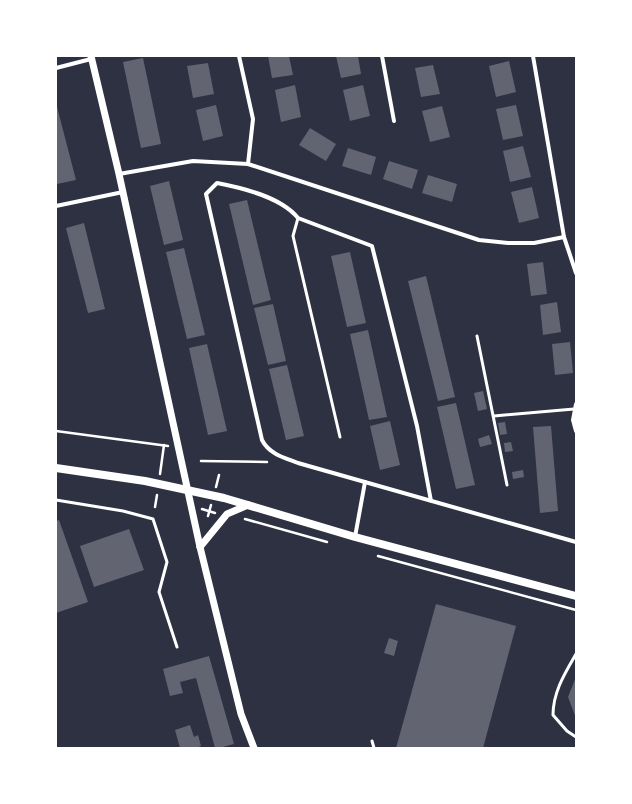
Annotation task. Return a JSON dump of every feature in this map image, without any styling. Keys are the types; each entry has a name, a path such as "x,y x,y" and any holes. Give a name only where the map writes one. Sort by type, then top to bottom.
{"main road":[{"path":"56,468 146,481 189,490 248,505 355,537 576,596"}],"street":[{"path":"238,56 253,119 248,164"},
{"path":"382,56 394,121"},
{"path":"533,56 564,237 576,273"},
{"path":"56,68 91,58 119,174 189,490 200,547 241,714 254,748"},
{"path":"119,174 193,160 248,164 479,240 508,243 534,243 564,237"},
{"path":"431,501 417,426 372,246 298,218 291,210 247,189 217,183 206,194 262,440 265,446 275,454 298,463 431,501 576,542"},
{"path":"56,206 123,192"},
{"path":"576,404 573,420 576,431"},
{"path":"355,537 365,482"},
{"path":"200,547 227,514 248,505"}],"lane":[{"path":"298,218 293,236 340,437"},
{"path":"477,336 507,485"},
{"path":"494,416 574,409"},
{"path":"56,500 123,511 153,519 167,562 158,592 177,647"},
{"path":"576,654 563,676 553,702 553,715 567,731 576,737"},
{"path":"372,741 374,748"}],"path":[{"path":"56,431 164,445"},
{"path":"201,462 267,462"},
{"path":"157,493 163,494"},
{"path":"192,506 211,512 227,514 332,544"},
{"path":"377,556 576,610"}],"building":[{"path":"268,56 289,56 293,75 272,78"},
{"path":"336,56 358,56 361,74 341,78"},
{"path":"143,58 161,144 141,148 123,62"},
{"path":"509,61 516,92 496,97 489,66"},
{"path":"208,63 214,94 193,98 187,66"},
{"path":"433,65 440,94 421,97 415,68"},
{"path":"295,85 301,117 281,122 275,90"},
{"path":"363,85 370,116 350,121 343,90"},
{"path":"56,103 76,180 57,184 56,180"},
{"path":"216,105 223,136 203,141 196,110"},
{"path":"516,105 523,136 503,140 496,109"},
{"path":"442,106 450,137 430,142 422,111"},
{"path":"310,128 336,144 326,161 299,145"},
{"path":"523,146 531,177 510,182 503,151"},
{"path":"348,148 376,157 371,175 342,166"},
{"path":"389,161 418,170 412,189 383,179"},
{"path":"428,175 457,184 452,202 422,193"},
{"path":"169,181 183,240 164,245 150,186"},
{"path":"532,187 539,218 519,223 511,192"},
{"path":"247,200 271,300 253,305 229,204"},
{"path":"84,223 105,309 88,313 66,228"},
{"path":"184,248 205,335 187,339 166,252"},
{"path":"350,252 366,323 347,327 331,256"},
{"path":"543,262 547,294 531,296 527,264"},
{"path":"426,276 455,397 438,401 408,281"},
{"path":"557,302 561,332 543,335 540,305"},
{"path":"273,304 286,361 268,365 254,308"},
{"path":"368,330 387,417 369,420 350,334"},
{"path":"570,342 573,373 555,375 552,344"},
{"path":"207,344 227,431 208,435 189,348"},
{"path":"287,365 304,436 286,440 269,369"},
{"path":"483,391 487,409 478,411 474,393"},
{"path":"456,403 475,485 456,489 437,407"},
{"path":"390,421 400,465 380,470 370,426"},
{"path":"505,422 507,434 500,435 498,423"},
{"path":"551,426 558,511 540,513 533,427"},
{"path":"489,435 492,444 480,447 478,439"},
{"path":"511,442 513,451 505,452 504,443"},
{"path":"523,470 524,477 513,479 512,472"},
{"path":"59,520 88,602 56,613 56,521"},
{"path":"129,529 144,570 94,587 80,546"},
{"path":"436,604 516,626 483,748 396,748"},
{"path":"389,638 398,641 394,656 384,653"},
{"path":"209,656 234,744 219,748 215,748 196,678 180,682 183,693 170,696 163,669"},
{"path":"576,677 576,718 568,697"},
{"path":"190,725 194,737 198,735 201,746 196,748 180,748 175,730"}]}
